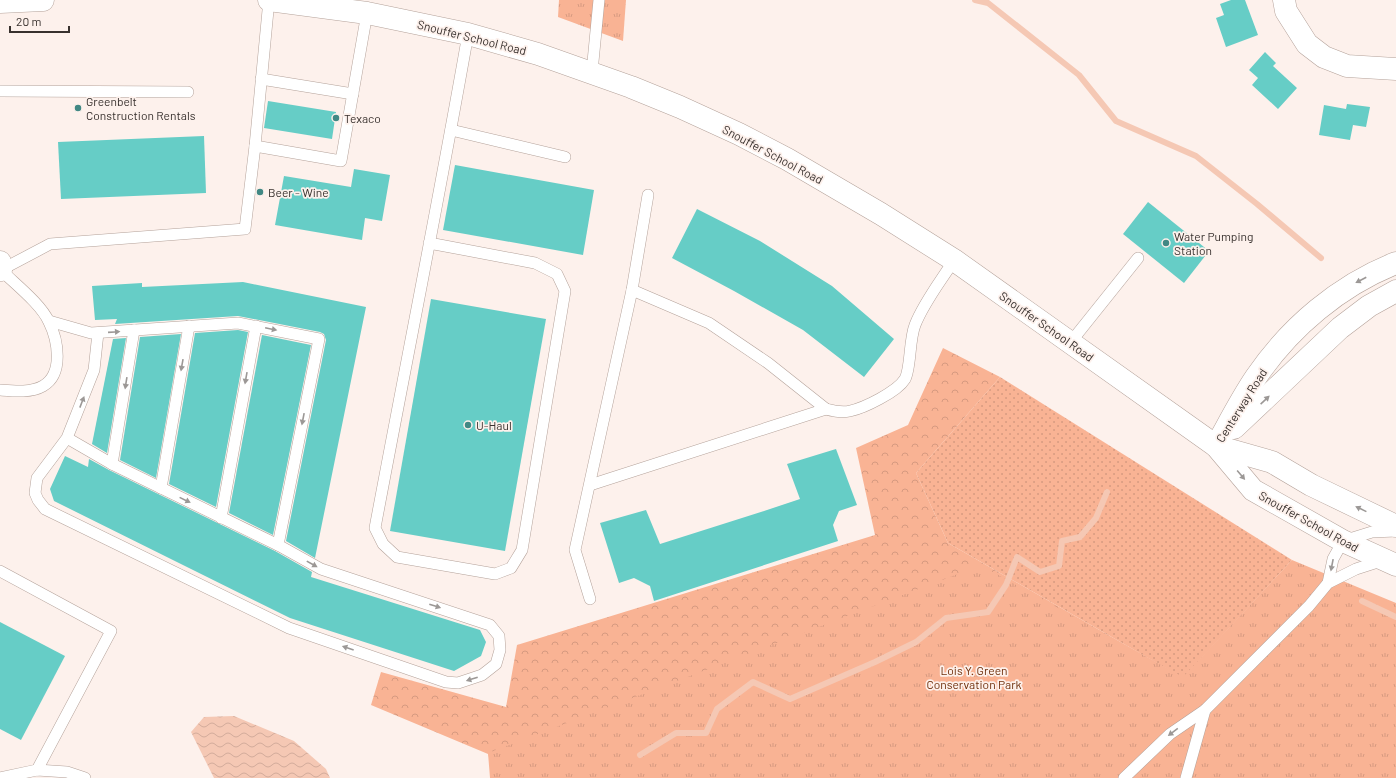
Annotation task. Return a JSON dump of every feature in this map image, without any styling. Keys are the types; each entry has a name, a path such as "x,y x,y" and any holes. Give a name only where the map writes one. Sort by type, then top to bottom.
{"main road":[{"path":"0,2 43,0"},
{"name":"Snouffer School Road","path":"269,0 367,13 468,34 538,54 592,72 680,107 753,141 787,159 881,214 954,260 1216,446 1253,490 1344,541 1391,562"},
{"path":"1284,0 1286,11 1307,44 1324,57 1347,66 1396,69"},
{"name":"Centerway Road","path":"1216,446 1256,377 1281,345 1310,316 1347,287 1385,267 1396,263"},
{"name":"Centerway Road","path":"1216,446 1340,328 1369,306 1396,291"},
{"name":"Snouffer School Road","path":"1216,446 1272,462 1311,485 1396,526"}],"lane":[{"path":"0,390 29,390 42,386 53,376 58,359 55,338 49,321 40,308 0,266 50,244 245,229 255,146 269,0"},
{"path":"592,72 599,0"},
{"path":"255,146 341,160 367,13"},
{"path":"429,243 535,263 557,274 565,291 522,550 510,568 495,574 397,557 383,544 375,528 468,34"},
{"path":"261,79 353,94"},
{"path":"0,91 188,92"},
{"path":"451,130 565,157"},
{"path":"590,599 575,550 632,290 648,195"},
{"path":"1070,343 1138,258"},
{"path":"632,290 709,323 768,363 826,409 838,412 851,411 885,396 905,379 908,369 914,327 921,310 954,260"},
{"path":"49,321 91,333 238,323 319,339 278,545"},
{"path":"160,488 189,326"},
{"path":"222,518 256,326"},
{"path":"112,464 134,330"},
{"path":"68,438 112,464 278,545 321,569 490,625 499,636 500,650 496,664 482,675 458,683 446,682 416,672 289,628 45,508 34,493 37,478 68,438 94,370 98,333"},
{"path":"590,485 826,409"},
{"path":"1328,583 1333,558 1344,541 1372,532 1396,531"},
{"path":"1124,778 1170,734 1205,710 1309,606 1328,583 1356,569 1391,562"},
{"path":"0,571 111,631 37,770"},
{"path":"1186,778 1205,710"},
{"path":"0,778 37,770 67,772 85,778"}],"green space":[{"path":"559,0 626,0 623,41 558,17"},
{"name":"Lois Y. Green Conservation Park","path":"943,348 1000,377 916,473 948,543 1183,678 1028,778 496,778 488,754 371,705 381,672 506,707 517,645 875,535 856,448 908,425"},
{"path":"1000,377 1292,560 1183,678 948,543 916,473"},
{"name":"Lois Y. Green Conservation Park","path":"1292,560 1396,603 1396,778 490,778 488,753 980,565 1183,677"}],"water":[{"path":"234,716 294,741 326,769 330,778 214,778 191,732 204,717"}],"building":[{"path":"1231,0 1245,0 1258,35 1226,47 1216,18 1224,15 1220,4"},
{"path":"1265,52 1276,63 1273,66 1297,88 1278,109 1252,85 1258,78 1249,70"},
{"path":"268,101 336,112 332,139 264,128"},
{"path":"1347,104 1370,107 1366,127 1353,125 1350,140 1319,135 1324,105 1346,109"},
{"path":"204,136 206,193 61,199 58,142"},
{"path":"455,165 594,190 583,255 443,230"},
{"path":"354,169 390,175 382,221 365,218 362,240 275,225 284,176 351,187"},
{"name":"Water Pumping Station","path":"1148,202 1209,251 1184,283 1123,234"},
{"path":"697,209 760,241 832,286 894,339 864,377 803,330 672,258"},
{"path":"243,282 366,307 315,558 286,541 326,340 324,334 238,316 115,324 117,319 95,320 92,286 142,283 142,287"},
{"name":"U-Haul","path":"431,299 546,319 505,551 390,531"},
{"path":"238,330 248,332 216,507 169,484 195,333"},
{"path":"181,334 156,478 120,460 140,337"},
{"path":"262,335 311,345 273,535 229,513"},
{"path":"126,338 107,453 92,444 113,339"},
{"path":"836,449 857,505 839,511 833,525 838,541 654,601 650,586 634,578 619,583 600,523 646,510 660,544 800,499 787,464"},
{"path":"65,456 88,467 89,459 275,551 312,572 311,577 480,630 486,642 481,656 454,671 290,618 54,501 50,489"},
{"path":"0,622 65,656 21,740 0,729"}],"waterway":[{"path":"975,0 988,3 1079,75 1116,121 1196,156 1257,204 1321,258"},
{"path":"640,755 676,733 706,733 717,709 753,682 790,699 875,662 916,642 946,618 988,612 1006,585 1017,557 1040,572 1059,566 1062,541 1080,537 1096,518 1107,492"},
{"path":"1362,601 1396,617"}],"place":[{"name":"Greenbelt Construction Rentals","path":"78,108"},
{"name":"Texaco","path":"336,118"},
{"name":"Beer - Wine","path":"260,192"},
{"name":"Water Pumping Station","path":"1166,243"},
{"name":"U-Haul","path":"468,425"}]}
